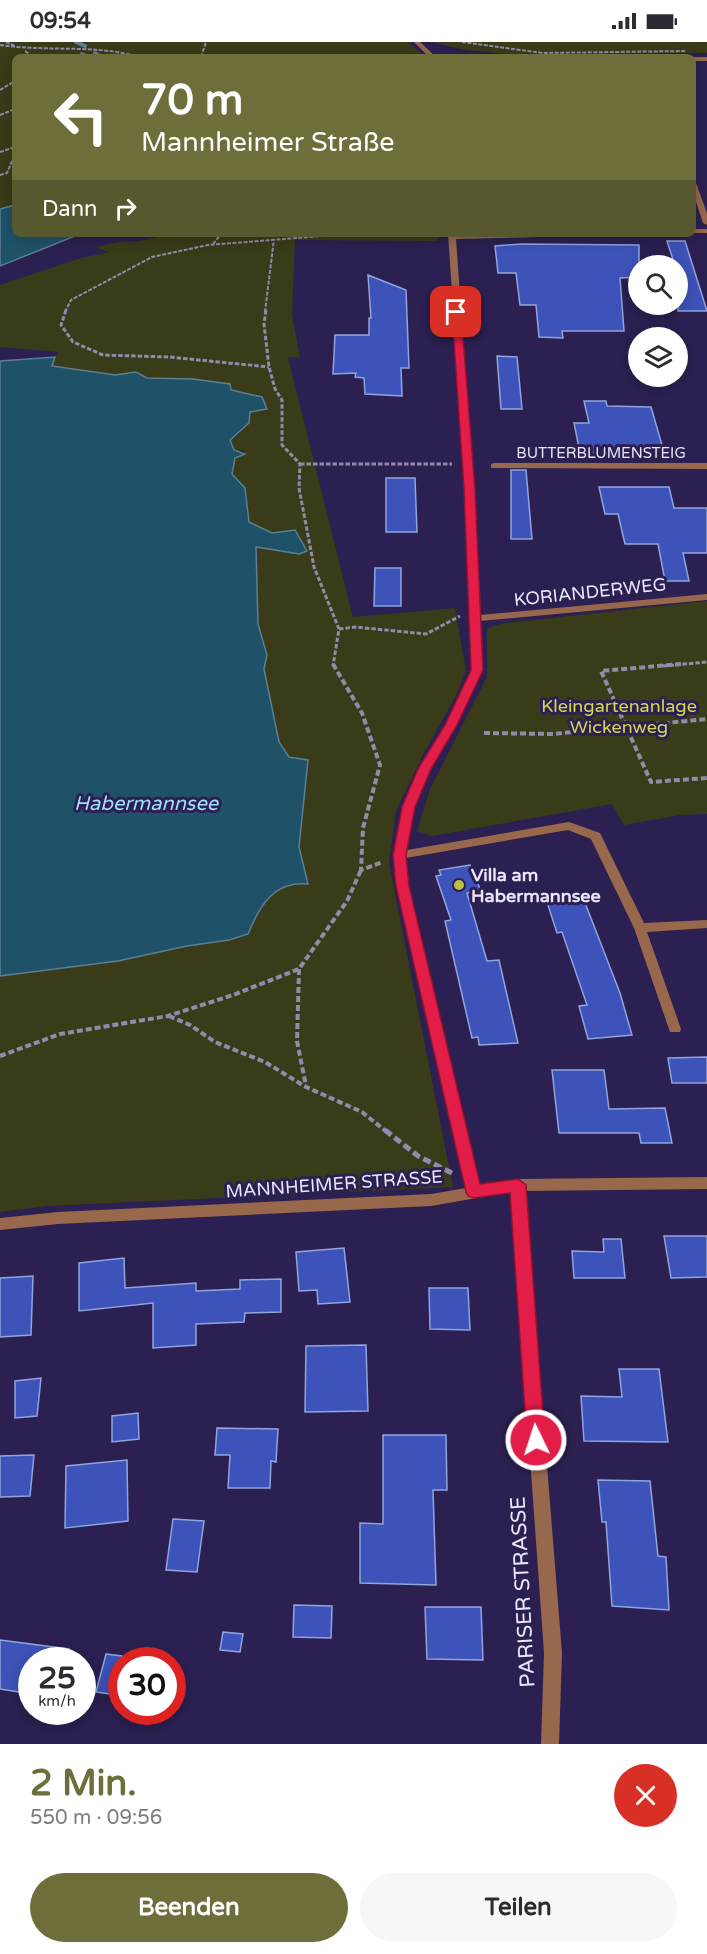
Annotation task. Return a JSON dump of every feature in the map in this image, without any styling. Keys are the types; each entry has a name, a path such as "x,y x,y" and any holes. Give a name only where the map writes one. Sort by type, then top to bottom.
{"street":[{"path":"417,42 430,54"},
{"path":"696,192 707,223"},
{"path":"452,237 468,464 477,670 451,725 425,769 408,807 400,855 402,886 474,1192"},
{"name":"BUTTERBLUMENSTEIG","path":"494,466 707,466"},
{"name":"KORIANDERWEG","path":"476,618 707,597"},
{"path":"400,855 569,826 596,836 640,928 675,1029"},
{"path":"640,928 707,924"},
{"name":"MANNHEIMER STRASSE","path":"0,1224 58,1218 431,1200 518,1185 707,1183"},
{"name":"PARISER STRASSE","path":"518,1185 553,1653 550,1744"}],"path":[{"path":"6,42 29,54"},
{"path":"462,42 488,49 617,52 694,50"},
{"path":"0,45 23,50 107,48 134,54"},
{"path":"7,173 12,160"},
{"path":"0,175 12,171"},
{"path":"213,244 218,237"},
{"path":"269,367 170,357 103,355 73,342 61,326 61,319 71,300 101,282 152,257 213,244 290,237"},
{"path":"274,239 264,324 269,367 275,389 282,400 282,446 300,464 468,464"},
{"path":"300,464 299,488 315,567 339,629 333,665 363,713 380,765 363,828 361,870 346,901 299,969 297,1041 306,1087"},
{"path":"339,629 356,627 426,634 463,615 476,618"},
{"path":"707,662 601,671 651,782 707,778"},
{"path":"484,733 553,734 707,719"},
{"path":"361,870 400,855"},
{"path":"0,1056 60,1034 168,1016 233,995 299,969"},
{"path":"168,1016 190,1025 216,1042 265,1062 306,1087 362,1112 418,1156 450,1172 469,1174"}],"green space":[{"path":"0,42 408,42 422,54 12,54 12,206 0,209"},
{"path":"431,42 707,42 707,53 505,54 460,49"},
{"path":"155,237 437,237 437,241 295,240 292,315 300,357 288,358 353,617 455,608 466,671 456,696 425,751 396,811 389,863 453,1187 47,1206 0,1212 0,976 118,961 187,946 229,940 248,934 259,912 275,892 292,883 308,884 299,847 308,760 289,757 279,742 264,669 267,655 258,624 256,547 295,530 272,533 249,522 245,488 232,474 235,458 245,454 244,451 233,450 230,440 239,434 250,412 267,408 262,397 231,390 229,384 193,379 147,378 136,372 115,375 51,366 58,352 0,347 0,285 81,258 110,252 96,248 104,245"},
{"name":"Kleingartenanlage Wickenweg","path":"707,601 707,814 680,815 624,825 612,804 432,836 417,831 430,789 487,677 487,628 505,623"}],"water":[{"path":"12,206 12,237 72,237 0,266 0,209"},
{"name":"Habermannsee","path":"55,357 52,366 115,375 136,372 147,378 193,379 230,384 231,390 262,397 267,409 250,412 249,423 230,440 234,450 245,454 235,458 232,474 245,488 249,522 272,533 295,530 307,551 299,554 256,547 258,624 267,655 264,669 279,742 289,757 308,760 299,847 308,884 286,886 277,891 263,905 248,934 229,940 187,946 118,961 0,976 0,361"}],"building":[{"path":"667,241 685,241 707,311 688,311 688,255 671,255"},
{"path":"521,244 639,245 639,255 628,255 628,278 620,278 624,331 562,331 563,338 539,337 536,305 520,305 516,273 498,273 495,246"},
{"path":"368,275 406,290 409,368 401,368 402,396 365,394 364,378 355,377 356,373 333,374 335,335 369,335 369,318 371,318"},
{"path":"497,356 517,357 522,409 501,409"},
{"path":"584,401 606,401 607,406 651,407 664,452 580,453 574,423 589,423"},
{"path":"511,470 526,470 532,539 511,539"},
{"path":"386,478 415,478 417,532 386,532"},
{"path":"599,487 669,487 674,508 707,508 707,553 683,553 689,581 665,581 658,544 625,544 618,514 605,514"},
{"path":"375,568 401,568 401,606 374,606"},
{"path":"470,865 481,891 467,893 487,961 499,960 518,1043 479,1045 478,1037 472,1038 445,921 451,920 436,876 441,875 439,870"},
{"path":"582,895 620,993 632,1035 588,1039 579,1006 587,1005 562,932 557,933 546,899"},
{"path":"707,1057 707,1083 672,1083 668,1058"},
{"path":"552,1070 604,1070 609,1109 665,1108 672,1143 641,1143 639,1133 559,1133"},
{"path":"664,1236 707,1236 707,1277 671,1278"},
{"path":"603,1239 621,1239 625,1278 574,1278 572,1251 604,1252"},
{"path":"344,1248 350,1302 318,1304 317,1290 299,1291 296,1252"},
{"path":"124,1258 125,1288 196,1283 196,1291 240,1289 240,1280 281,1279 281,1312 245,1313 244,1322 196,1324 196,1345 153,1348 153,1303 79,1311 79,1263"},
{"path":"33,1276 31,1335 0,1337 0,1278"},
{"path":"429,1288 468,1288 470,1330 430,1329"},
{"path":"366,1345 368,1411 305,1412 306,1346"},
{"path":"619,1369 659,1369 668,1442 584,1441 581,1396 622,1397"},
{"path":"41,1378 37,1416 15,1418 15,1381"},
{"path":"138,1413 139,1439 112,1442 112,1416"},
{"path":"217,1428 278,1429 276,1462 271,1461 270,1488 228,1488 230,1455 215,1455"},
{"path":"383,1435 446,1435 447,1490 433,1490 436,1585 360,1583 360,1523 383,1524"},
{"path":"34,1455 30,1496 0,1497 0,1456"},
{"path":"127,1460 128,1521 65,1528 66,1466"},
{"path":"598,1480 650,1481 658,1556 666,1557 669,1610 612,1606 606,1522 602,1522"},
{"path":"173,1519 204,1521 197,1572 166,1570"},
{"path":"294,1605 332,1606 331,1638 293,1637"},
{"path":"425,1607 481,1607 483,1660 427,1659"},
{"path":"223,1632 243,1634 240,1652 220,1650"},
{"path":"0,1640 54,1647 18,1647 18,1692 0,1689"},
{"path":"106,1654 108,1654 108,1694 96,1692"}],"waterway":[{"path":"76,42 85,46"}],"place":[{"name":"Villa am Habermannsee","path":"459,885"}],"route":[{"path":"456,312 469,489 477,670 451,725 425,769 408,807 400,855 402,886 474,1192 518,1185 536,1440"}]}
